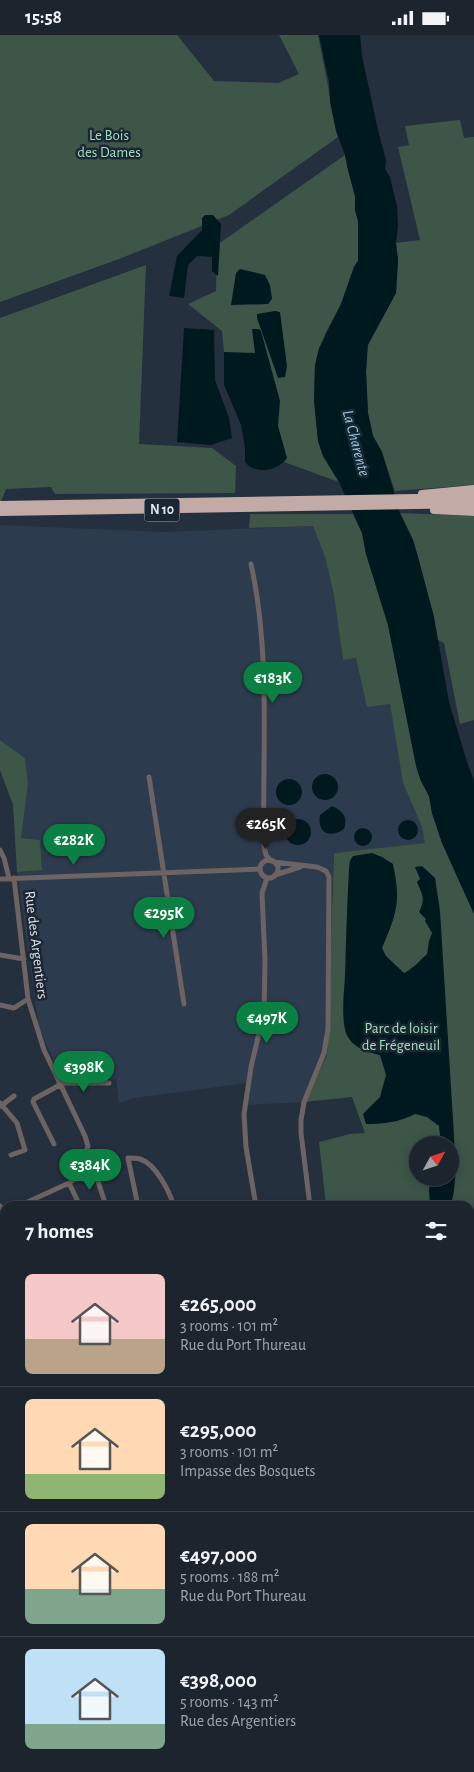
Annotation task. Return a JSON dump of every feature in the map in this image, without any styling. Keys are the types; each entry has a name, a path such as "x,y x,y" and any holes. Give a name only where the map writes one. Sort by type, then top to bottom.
{"highway":[{"path":"413,502 474,489"},
{"name":"N 10","path":"0,505 324,505 413,502 474,497"},
{"name":"N 10","path":"0,512 288,508 398,499 413,502 474,504"},
{"path":"413,502 474,511"}],"street":[{"path":"251,564 256,587 262,648 264,846 261,866 263,876 268,878"},
{"path":"149,777 184,1004"},
{"path":"264,846 266,855 278,868 275,875"},
{"name":"Rue des Argentiers","path":"0,850 11,878 24,959 28,999 44,1049 88,1146 77,1177 69,1183 30,1201"},
{"path":"0,879 261,866 266,861 324,869 328,874 330,882 328,1029 324,1053 304,1102 301,1120 309,1201"},
{"path":"255,1201 246,1147 244,1114 251,1067 264,1012 266,961 262,893 268,878 303,866"},
{"path":"0,955 24,959"},
{"path":"0,1005 14,1007 28,999"},
{"path":"54,1144 33,1102 34,1099 60,1084 109,1083"},
{"path":"11,1155 25,1150 17,1123 0,1105 14,1096"},
{"path":"137,1201 128,1158 139,1159 151,1167 161,1179 172,1201"},
{"path":"81,1169 95,1172 104,1201"},
{"path":"69,1183 78,1201"}],"shaded area":[{"path":"0,525 164,532 313,526 325,557 334,595 343,660 356,658 390,703 403,783 429,843 334,853 332,894 334,946 327,1055 304,1102 245,1105 247,1083 134,1098 119,1103 116,1079 61,1077 39,1027 17,872 42,870 40,840 21,838 28,784 25,758 0,740"}],"green space":[{"name":"Le Bois des Dames","path":"0,35 177,35 214,81 278,83 299,74 279,35 318,35 338,137 229,215 119,259 0,302"},
{"path":"460,120 464,138 474,137 474,485 395,491 382,452 373,436 368,413 366,371 367,345 396,293 398,260 396,243 420,240 398,147 409,145 405,126"},
{"path":"345,155 355,196 355,210 358,221 358,261 354,267 341,304 326,332 315,365 314,400 318,441 323,456 339,482 284,462 261,360 224,352 222,331 188,304 216,291 217,245"},
{"path":"146,265 139,444 212,448 236,466 235,493 55,494 51,487 6,489 0,504 0,318"},
{"path":"400,513 474,516 474,720 460,724 444,643 436,639 434,617 418,557 413,540"},
{"name":"Parc de loisir de Frégeneuil","path":"250,514 353,514 362,533 366,554 388,625 412,744 422,783 429,796 432,813 442,843 474,914 474,1201 326,1201 319,1142 350,1134 365,1133 352,1097 304,1102 327,1055 334,853 425,843 422,827 403,783 390,704 367,707 356,658 343,660 334,595 325,557 313,526 249,528"},
{"path":"0,740 25,758 28,784 21,838 40,840 42,870 17,872 13,805 0,770"}],"water":[{"name":"La Charente","path":"319,35 360,35 362,56 386,160 385,169 390,177 397,206 398,226 396,243 398,260 396,293 368,345 366,371 368,413 373,436 382,452 400,513 413,540 418,557 434,617 449,702 474,781 474,914 442,843 432,813 429,796 416,766 388,625 366,554 362,533 339,482 323,456 318,441 314,400 315,365 319,348 341,304 354,267 358,261 358,221 355,210 355,196 345,155 336,131 330,102 329,82"},
{"path":"205,215 213,215 221,224 218,276 212,271 212,257 197,256 188,265 184,298 169,296 177,256 202,230 202,218"},
{"path":"240,269 265,275 270,285 272,299 268,304 231,305 236,273"},
{"path":"280,312 287,366 285,377 278,378 257,318 257,314"},
{"path":"184,328 214,330 215,380 229,418 232,438 211,445 177,442"},
{"path":"252,329 259,329 261,331 280,401 278,426 287,458 278,466 266,470 255,469 245,462 245,448 241,425 224,385 224,352 255,353"},
{"path":"325,774 334,778 338,787 334,796 325,800 316,796 312,787 316,778"},
{"path":"289,779 298,783 302,792 298,801 289,805 280,801 276,792 280,783"},
{"path":"332,806 344,815 345,825 344,829 339,832 329,834 325,833 320,826 320,815"},
{"path":"298,819 307,823 311,832 307,841 298,845 289,841 285,832 289,823"},
{"path":"408,820 415,823 418,830 415,837 408,840 401,837 398,830 401,823"},
{"path":"359,828 367,828 372,833 370,844 359,846 354,841 354,833"},
{"path":"372,853 393,864 397,888 396,907 382,948 386,956 404,973 427,954 432,933 425,921 426,919 419,912 422,897 417,882 420,879 415,867 422,866 435,878 440,911 454,1136 440,1136 439,1126 427,1117 415,1114 392,1122 366,1124 363,1114 380,1097 386,1075 380,1055 360,1048 352,1042 348,1038 344,1027 343,1005 350,861 353,856"},
{"path":"430,1186 454,1186 452,1201 430,1201"}]}
